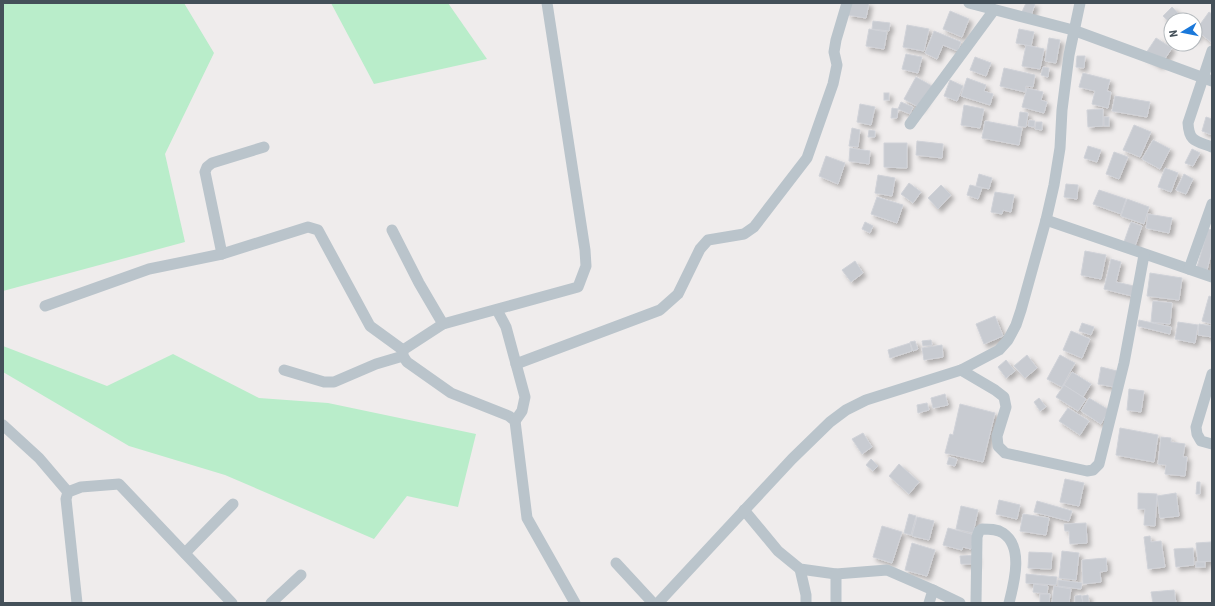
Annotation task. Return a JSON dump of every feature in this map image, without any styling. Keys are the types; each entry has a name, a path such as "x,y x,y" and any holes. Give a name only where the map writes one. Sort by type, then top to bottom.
{"street":[{"path":"284,370 324,382 334,382 403,353 443,324 578,287 586,266 583,237 547,3"},
{"path":"516,364 660,310 678,294 700,249 708,240 744,234 754,227 807,158 833,84 837,64 834,52 836,40 847,3"},
{"path":"969,3 1073,30 1208,80"},
{"path":"658,603 815,435 830,422 846,410 866,400 961,370 999,350 1008,340 1016,325 1021,310 1046,220 1060,148 1062,110 1073,30 1080,3"},
{"path":"910,124 994,10"},
{"path":"1212,51 1208,80 1188,123 1188,133 1194,140 1212,147"},
{"path":"222,254 205,172 207,167 212,163 264,147"},
{"path":"1189,270 1212,204"},
{"path":"1046,220 1212,277"},
{"path":"45,306 150,269 222,254 308,227 318,230 370,326 403,353 407,362 451,393 509,416 515,421 527,518 575,603"},
{"path":"392,230 443,324"},
{"path":"961,370 1004,397 1006,407 997,436 998,446 1005,453 1087,471 1093,470 1099,464 1124,363 1144,254"},
{"path":"497,310 506,327 525,397 522,412 515,421"},
{"path":"1212,374 1196,427 1197,434 1201,441 1212,444"},
{"path":"3,425 39,458 68,492"},
{"path":"68,492 81,487 119,484 232,603"},
{"path":"68,492 66,499 77,603"},
{"path":"184,553 233,504"},
{"path":"744,510 778,551 800,569 836,574 887,570 960,603"},
{"path":"976,603 977,537 982,528 1003,532 1014,546 1016,558 1014,583 1009,603"},
{"path":"616,563 653,603"},
{"path":"800,569 806,595 806,603"},
{"path":"836,574 836,603"},
{"path":"271,603 301,575"},
{"path":"929,603 933,590"}],"green space":[{"path":"3,3 184,3 214,53 165,154 185,242 3,291"},
{"path":"331,3 448,3 487,59 374,84"},
{"path":"3,346 107,386 173,354 259,398 328,403 476,434 458,507 407,496 374,539 225,475 129,446 3,372"}],"building":[{"path":"850,3 869,3 866,18 848,15"},
{"path":"1026,3 1035,4 1031,16 1022,12"},
{"path":"1172,7 1177,12 1167,12"},
{"path":"950,11 969,19 962,37 943,29"},
{"path":"1209,12 1212,14 1211,42 1203,36 1203,20"},
{"path":"873,21 890,23 889,31 872,29"},
{"path":"907,25 929,29 924,51 903,47"},
{"path":"869,29 887,32 884,49 866,46"},
{"path":"1019,29 1034,32 1031,46 1016,43"},
{"path":"934,31 961,42 958,51 943,45 937,59 925,53"},
{"path":"1049,38 1060,40 1056,63 1045,61"},
{"path":"1156,38 1163,42 1163,52 1169,52 1160,66 1144,56"},
{"path":"1026,45 1044,49 1040,69 1022,66"},
{"path":"906,54 922,57 918,73 902,69"},
{"path":"1077,56 1085,56 1084,68 1076,67"},
{"path":"975,57 991,63 986,76 970,70"},
{"path":"1043,67 1049,68 1048,77 1041,75"},
{"path":"1004,68 1035,75 1033,87 1026,86 1025,92 1000,86"},
{"path":"1083,73 1110,80 1107,91 1111,92 1108,108 1092,104 1095,91 1079,87"},
{"path":"916,77 932,86 920,108 904,99"},
{"path":"967,78 986,85 984,91 993,94 990,105 961,96"},
{"path":"950,80 963,86 957,101 944,96"},
{"path":"1027,88 1043,92 1041,100 1047,102 1044,113 1022,107"},
{"path":"884,93 889,93 889,100 884,100"},
{"path":"1115,96 1150,102 1147,117 1112,111"},
{"path":"901,102 913,107 910,114 898,109"},
{"path":"860,104 875,107 871,125 857,122"},
{"path":"964,105 984,109 980,128 961,125"},
{"path":"892,108 898,109 897,118 891,118"},
{"path":"1103,109 1103,126 1088,127 1087,110"},
{"path":"1020,112 1028,113 1026,127 1018,126"},
{"path":"1104,117 1109,117 1109,126 1104,126"},
{"path":"1206,117 1212,119 1212,135 1202,131"},
{"path":"1029,120 1035,121 1034,127 1028,126"},
{"path":"985,121 1022,128 1019,145 982,138"},
{"path":"1036,122 1042,122 1042,130 1035,129"},
{"path":"1134,125 1151,132 1140,157 1123,150"},
{"path":"852,128 860,130 858,147 849,146"},
{"path":"869,130 875,131 875,137 868,137"},
{"path":"1153,140 1170,149 1160,169 1142,159"},
{"path":"917,141 943,144 942,158 916,155"},
{"path":"884,143 907,143 907,168 884,167"},
{"path":"1088,146 1101,150 1097,162 1084,158"},
{"path":"850,148 870,151 869,164 849,161"},
{"path":"1192,149 1200,153 1193,166 1185,163"},
{"path":"1114,152 1128,157 1119,179 1106,174"},
{"path":"826,156 845,163 838,184 819,176"},
{"path":"1165,168 1178,173 1171,192 1158,187"},
{"path":"979,174 992,178 989,189 976,186"},
{"path":"1184,174 1193,179 1186,194 1176,190"},
{"path":"878,175 895,178 892,196 875,193"},
{"path":"909,183 921,192 913,203 901,194"},
{"path":"1066,184 1078,185 1077,199 1064,197"},
{"path":"941,185 951,195 938,209 928,198"},
{"path":"970,185 982,188 978,199 967,195"},
{"path":"1099,190 1126,199 1121,214 1093,204"},
{"path":"995,192 1014,195 1011,212 1003,210 1002,214 991,212"},
{"path":"877,197 903,205 897,223 871,214"},
{"path":"1127,199 1149,207 1144,224 1121,216"},
{"path":"1148,214 1172,218 1169,233 1146,228"},
{"path":"865,222 873,226 870,233 862,229"},
{"path":"1131,222 1142,226 1135,246 1124,242"},
{"path":"1208,229 1212,230 1212,250 1207,270 1197,267"},
{"path":"1085,251 1106,255 1101,279 1081,275"},
{"path":"1111,259 1121,262 1116,282 1134,286 1132,296 1104,289"},
{"path":"855,261 863,273 851,282 842,270"},
{"path":"1150,273 1182,278 1179,300 1147,296"},
{"path":"1209,296 1212,297 1212,324 1202,321"},
{"path":"1153,301 1172,303 1170,324 1151,322"},
{"path":"995,316 1003,336 984,344 976,324"},
{"path":"1139,320 1171,327 1170,334 1138,326"},
{"path":"1178,322 1198,325 1195,343 1175,339"},
{"path":"1082,323 1094,327 1091,335 1079,331"},
{"path":"1199,324 1212,326 1212,337 1198,335"},
{"path":"1071,331 1090,339 1082,358 1063,350"},
{"path":"931,340 932,345 923,346 922,341"},
{"path":"915,341 918,349 913,351 910,342"},
{"path":"910,343 912,351 890,358 888,350"},
{"path":"942,345 943,357 924,360 922,348"},
{"path":"1027,355 1037,368 1025,378 1014,366"},
{"path":"1060,355 1075,363 1062,387 1047,379"},
{"path":"1006,360 1015,371 1006,378 998,367"},
{"path":"1101,367 1117,371 1114,387 1098,384"},
{"path":"1072,372 1091,384 1083,397 1064,385"},
{"path":"1064,385 1086,399 1078,411 1056,397"},
{"path":"1129,389 1144,391 1141,412 1127,410"},
{"path":"945,394 948,405 933,408 931,398"},
{"path":"1039,398 1046,407 1040,411 1034,402"},
{"path":"1089,398 1109,410 1101,424 1081,411"},
{"path":"927,403 929,410 918,413 917,405"},
{"path":"960,404 995,413 983,462 945,453 950,434 953,435"},
{"path":"1068,408 1089,421 1080,435 1059,421"},
{"path":"1120,428 1158,435 1154,462 1116,455"},
{"path":"863,433 872,447 862,454 852,439"},
{"path":"1161,437 1171,438 1171,442 1185,444 1183,457 1187,457 1185,476 1165,474 1166,465 1158,464"},
{"path":"949,457 957,459 955,466 947,464"},
{"path":"871,459 878,466 873,471 866,465"},
{"path":"899,464 919,482 909,494 889,476"},
{"path":"1065,479 1084,483 1079,506 1060,502"},
{"path":"1197,482 1200,482 1200,494 1196,494"},
{"path":"1138,493 1157,494 1155,526 1144,525 1145,509 1138,509"},
{"path":"1176,493 1179,516 1160,518 1157,496"},
{"path":"999,500 1020,505 1017,519 996,514"},
{"path":"1037,501 1072,511 1069,521 1034,512"},
{"path":"961,506 978,510 973,533 956,529"},
{"path":"909,514 916,516 911,535 904,533"},
{"path":"1023,514 1049,518 1046,535 1020,531"},
{"path":"917,517 934,521 929,540 912,536"},
{"path":"1086,523 1087,543 1070,544 1069,531 1065,531 1064,524"},
{"path":"882,526 902,532 892,563 873,557"},
{"path":"948,528 975,535 971,549 963,547 962,550 943,545"},
{"path":"1150,536 1151,542 1161,541 1165,567 1148,569 1144,537"},
{"path":"1211,542 1212,561 1198,562 1196,543"},
{"path":"912,543 935,550 927,576 905,570"},
{"path":"1193,548 1194,565 1176,567 1174,549"},
{"path":"1062,551 1079,553 1076,580 1059,578"},
{"path":"1029,552 1052,553 1051,569 1028,568"},
{"path":"976,555 976,564 961,564 960,556"},
{"path":"1106,558 1107,571 1100,572 1101,582 1083,584 1082,560"},
{"path":"1196,562 1205,562 1205,567 1196,567"},
{"path":"1026,574 1057,577 1056,585 1026,583"},
{"path":"1058,580 1082,583 1081,589 1058,586"},
{"path":"1034,584 1048,586 1047,594 1033,592"},
{"path":"1054,586 1071,589 1069,603 1052,603"},
{"path":"1174,590 1176,603 1153,603 1151,592"},
{"path":"1040,594 1050,594 1049,603 1040,603"},
{"path":"1081,595 1083,603 1075,603 1075,596"},
{"path":"1088,595 1089,603 1083,603 1082,596"}]}
